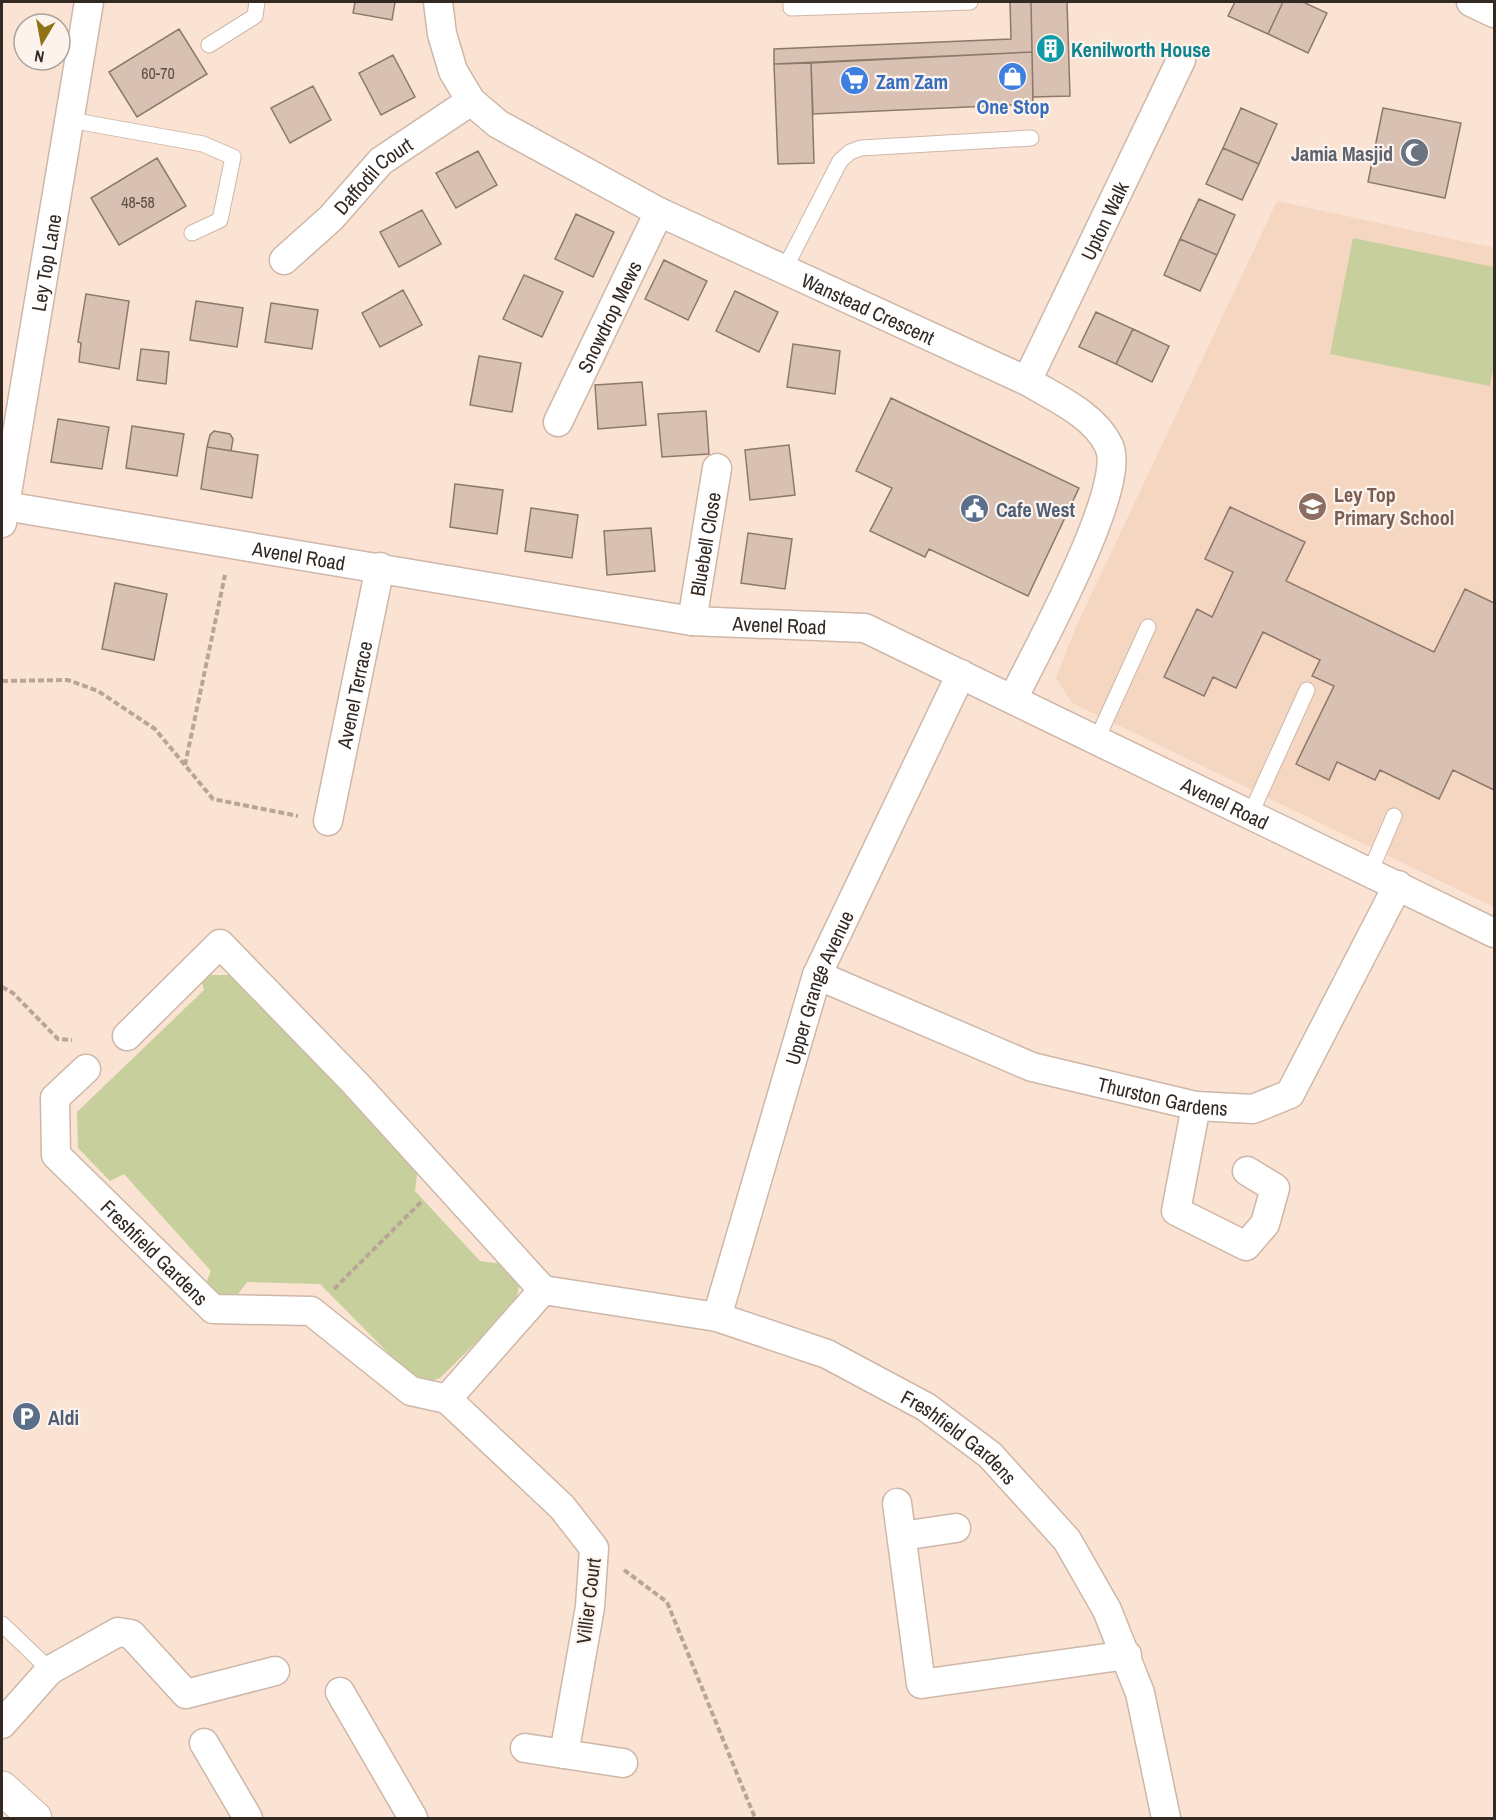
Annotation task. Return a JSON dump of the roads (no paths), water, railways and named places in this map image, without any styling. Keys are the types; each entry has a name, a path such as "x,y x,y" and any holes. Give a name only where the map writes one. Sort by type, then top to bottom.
{"street":[{"name":"Ley Top Lane","path":"3,515 88,2"},
{"name":"Wanstead Crescent","path":"438,2 441,34 453,70 471,101 498,124 658,212 785,268 1027,381 1070,406 1096,429 1109,446 1112,467 1108,493 1097,525 1013,699"},
{"path":"1471,2 1494,13"},
{"name":"Upton Walk","path":"1027,381 1152,125 1181,60"},
{"name":"Daffodil Court","path":"284,260 331,218 381,161 471,101"},
{"name":"Snowdrop Mews","path":"558,422 658,212"},
{"name":"Bluebell Close","path":"692,621 717,468"},
{"name":"Avenel Road","path":"3,515 232,543 692,621 865,628 1251,813 1494,933"},
{"name":"Avenel Terrace","path":"328,821 380,567"},
{"name":"Upper Grange Avenue","path":"717,1317 817,975 962,674"},
{"name":"Thurston Gardens","path":"817,975 1032,1067 1196,1106 1253,1109 1290,1094 1398,885"},
{"path":"127,1036 220,944 355,1083 543,1290 447,1399"},
{"name":"Freshfield Gardens","path":"86,1069 55,1098 56,1155 213,1309 311,1311 411,1390 447,1399"},
{"path":"1196,1106 1176,1212 1246,1246 1264,1224 1275,1188 1247,1171"},
{"name":"Freshfield Gardens","path":"543,1290 717,1317 827,1354 926,1407 990,1455 1067,1540 1107,1610 1127,1655 1140,1693 1166,1818"},
{"name":"Villier Court","path":"447,1399 562,1507 594,1548 590,1607 564,1754"},
{"path":"897,1503 921,1684 1127,1655"},
{"path":"902,1536 956,1528"},
{"path":"2,1724 50,1670 118,1632 131,1634 186,1694 275,1671"},
{"path":"340,1692 413,1818"},
{"path":"204,1743 248,1818"},
{"path":"525,1748 622,1763"},
{"path":"2,1788 35,1818"}],"lane":[{"path":"209,45 255,16 257,2"},
{"path":"791,2 791,8 970,2"},
{"path":"70,120 203,144 233,157 220,220 192,233"},
{"path":"785,268 830,176 850,152 861,148 1031,138"},
{"path":"1097,739 1148,627"},
{"path":"1251,813 1307,690"},
{"path":"1370,872 1394,816"},
{"path":"2,1624 50,1670"}],"place":[{"name":"Kenilworth House","path":"1050,49"},
{"name":"One Stop","path":"1013,76"},
{"name":"Zam Zam","path":"855,81"},
{"name":"Jamia Masjid","path":"1414,153"},
{"name":"Ley Top Primary School","path":"1313,506"},
{"name":"Cafe West","path":"975,509"},
{"name":"Aldi","path":"27,1417"}]}
